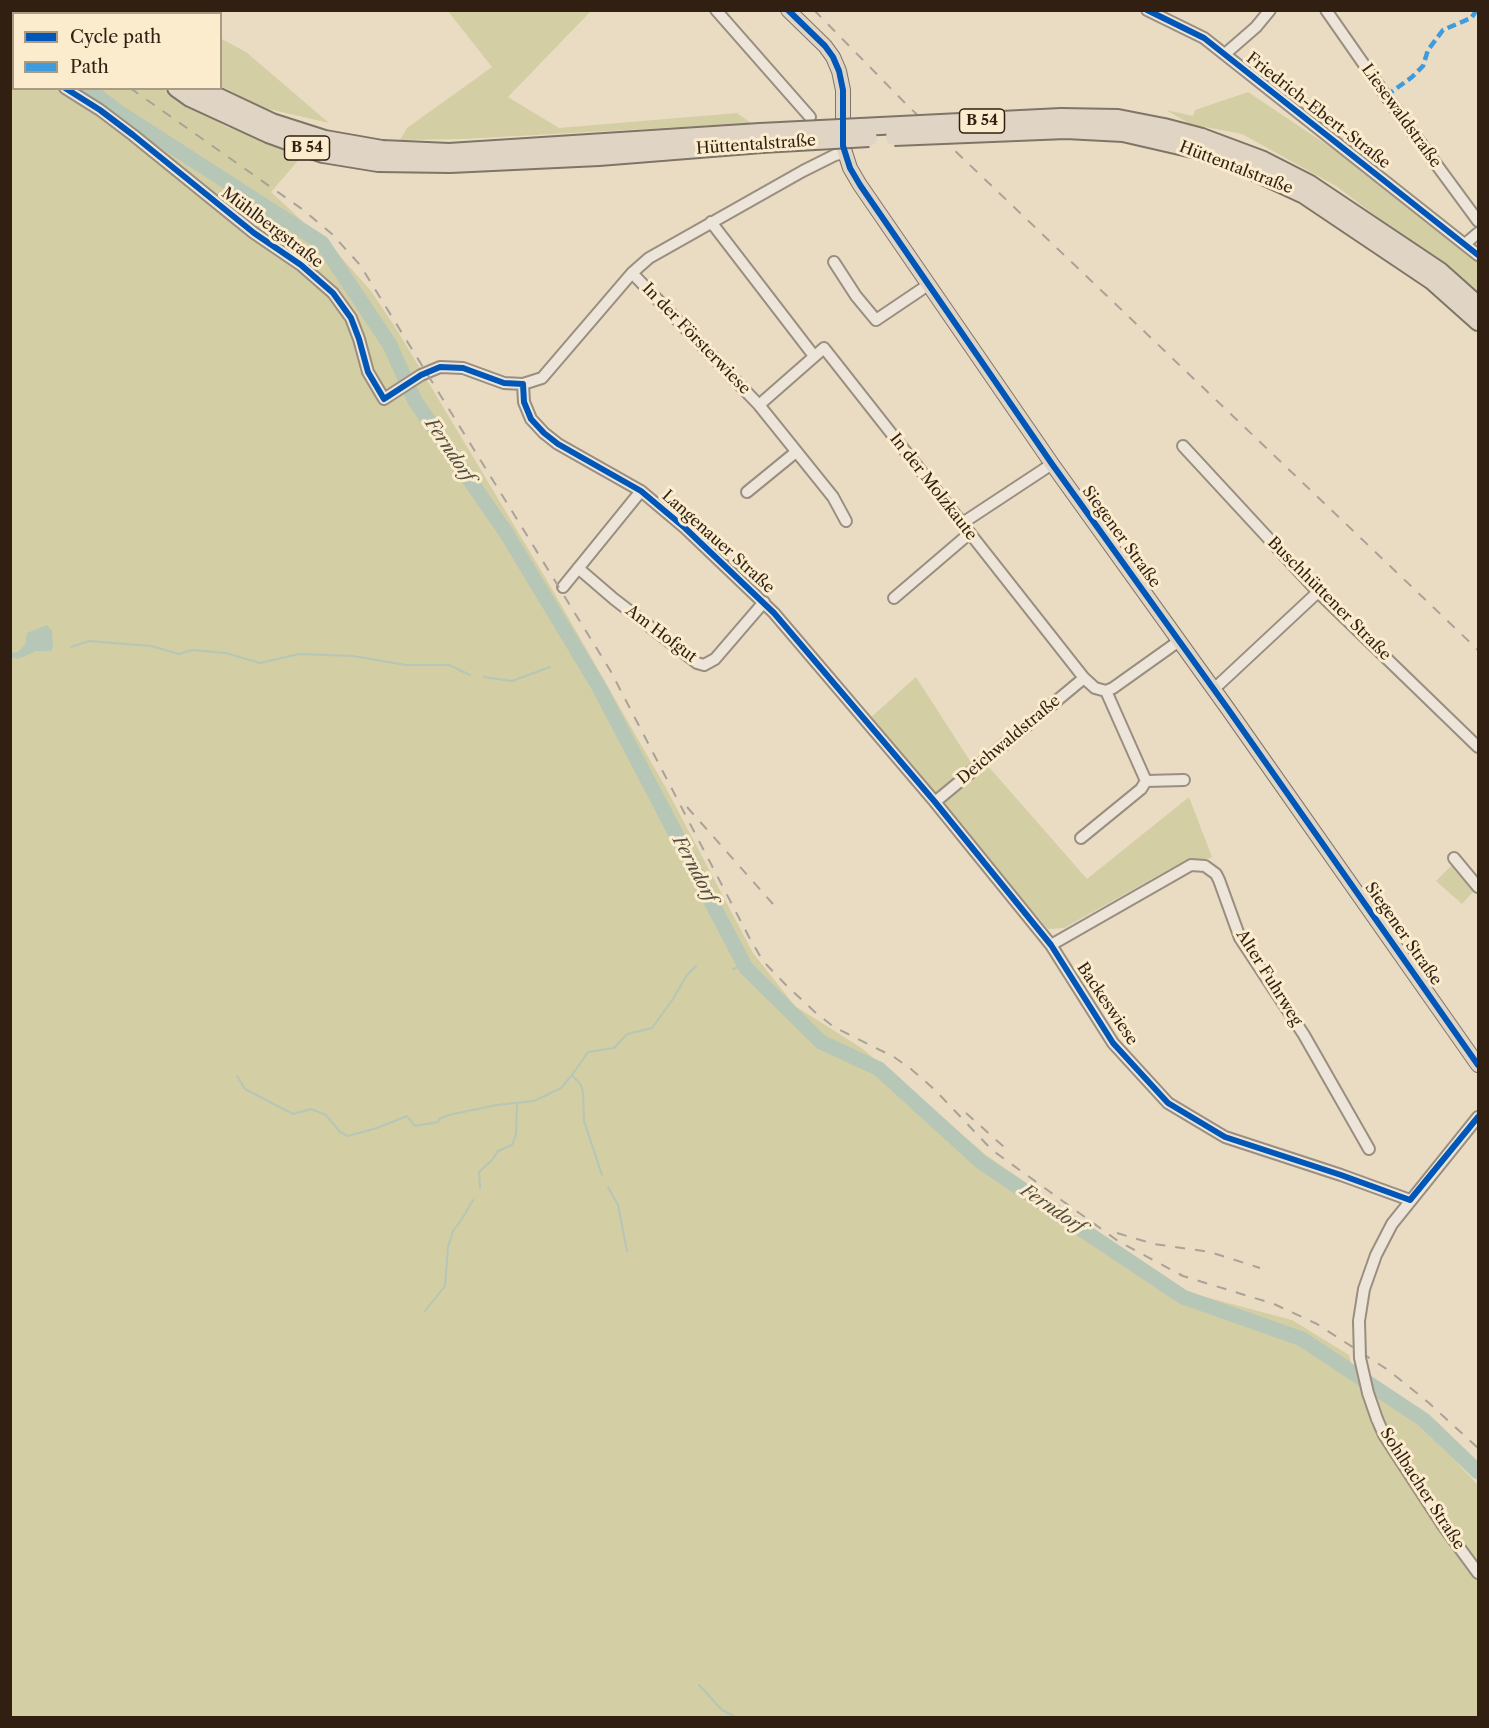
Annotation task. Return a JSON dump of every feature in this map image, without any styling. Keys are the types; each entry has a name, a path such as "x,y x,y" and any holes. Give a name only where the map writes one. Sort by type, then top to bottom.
{"highway":[{"name":"Hüttentalstraße","path":"179,90 190,98 268,134 323,154 378,164 450,164 598,157 761,138"},
{"name":"Hüttentalstraße","path":"204,90 272,122 325,139 382,149 449,152 761,138 1061,117 1118,118 1164,127 1304,195 1432,281 1479,322"},
{"name":"Hüttentalstraße","path":"1199,143 1261,159 1311,184 1440,271 1479,305"}],"main road":[{"name":"Siegener Straße","path":"788,10 825,46 839,71 843,90 842,137 845,153 860,185 1052,464 1479,1065"}],"street":[{"path":"716,10 810,117"},
{"name":"Friedrich-Ebert-Straße","path":"1147,10 1204,38 1479,255"},
{"path":"1224,54 1256,27 1270,10"},
{"name":"Liesewaldstraße","path":"1326,10 1386,96 1479,221"},
{"name":"Mühlbergstraße","path":"68,90 108,116 254,233 289,256 333,293 351,318 368,372 384,399 422,375 440,367 463,368 504,383 523,384"},
{"path":"523,384 542,378 550,370 632,273 649,258 818,163 845,153"},
{"path":"711,222 814,356"},
{"path":"1466,244 1479,233"},
{"path":"834,262 856,296 876,320 928,285"},
{"name":"In der Försterwiese","path":"632,273 759,405 833,497 846,521"},
{"name":"In der Molzkaute","path":"814,356 824,348 1084,678 1095,688 1106,691"},
{"name":"In der Försterwiese","path":"759,405 814,356"},
{"name":"Langenauer Straße","path":"523,384 524,402 531,419 544,434 641,491 685,528 764,602 883,743"},
{"name":"Buschhüttener Straße","path":"1183,446 1318,592 1479,747"},
{"path":"747,492 796,452"},
{"path":"962,524 1052,464"},
{"name":"Langenauer Straße","path":"563,587 641,491"},
{"path":"894,598 970,533"},
{"name":"Am Hofgut","path":"578,568 664,638 697,663 704,665 715,659 764,602"},
{"path":"1214,689 1318,592"},
{"path":"1146,781 1106,691 1179,640"},
{"name":"Deichwaldstraße","path":"935,802 1084,678"},
{"name":"Backeswiese","path":"883,743 935,802 1051,945 1113,1043 1168,1103 1225,1137 1410,1200"},
{"path":"1146,781 1184,780"},
{"path":"1081,838 1141,789 1146,781"},
{"path":"1454,858 1479,887"},
{"name":"Alter Fuhrweg","path":"1051,945 1191,865 1205,866 1216,874 1219,880 1240,938 1304,1035 1369,1149"},
{"name":"Sohlbacher Straße","path":"1479,1117 1392,1224 1376,1255 1364,1289 1359,1321 1360,1358 1368,1393 1384,1435 1442,1524 1479,1574"}],"shaded area":[{"path":"42,10 45,12 12,12 12,90 164,90 227,127 303,155 271,192 339,255 371,291 397,330 548,582 666,788 753,953 795,1006 863,1049 986,1155 1183,1291 1292,1320 1349,1355 1355,1378 1422,1426 1478,1485 1478,1717 11,1718 10,11"},
{"path":"447,10 591,11 508,97 559,128 737,113 751,123 464,139 400,140 407,128 492,67"},
{"path":"222,39 246,52 329,123 264,108 222,87"},
{"path":"1248,92 1390,187 1478,258 1478,293 1336,186 1242,134 1190,124 1166,110 1193,116 1195,110"},
{"path":"47,625 52,631 51,651 36,651 18,659 11,657 11,653 18,652 25,645 27,633"},
{"path":"916,677 972,764 981,758 1087,879 1189,797 1212,857 1200,862 1184,861 1064,928 1048,929 869,719"},
{"path":"1452,865 1473,892 1462,904 1436,881"}],"waterway":[{"name":"Ferndorf","path":"90,90 117,111 322,243 390,345 415,401 507,534 599,687 746,968 821,1042 879,1069 981,1162 1183,1297 1302,1339 1424,1420 1478,1472"},
{"path":"71,647 89,641 151,646 179,654 192,650 226,653 260,663 299,654 353,656 406,665 449,665 470,675"},
{"name":"Ferndorf","path":"572,656 578,652"},
{"path":"484,677 512,681 550,667"},
{"path":"733,969 744,965"},
{"path":"237,1076 245,1089 293,1114 311,1109 326,1115 340,1132 348,1136 407,1116 415,1126 438,1122 440,1118 453,1114 497,1105 534,1101 561,1088 588,1052 614,1048 627,1034 652,1028 687,975 696,966"},
{"path":"573,1076 581,1085 584,1121 602,1175"},
{"path":"480,1188 479,1172 498,1151 512,1145 516,1134 517,1104"},
{"path":"608,1187 618,1205 627,1251"},
{"path":"425,1311 445,1286 448,1247 453,1231 473,1200"},
{"path":"699,1685 722,1710 737,1718"}],"railway":[{"path":"814,10 908,106 1478,650"},
{"path":"133,90 302,209 332,234 360,265 610,670 749,937 763,961 786,985 834,1027 894,1057 911,1069 934,1089 992,1150 1118,1241 1183,1276 1274,1304 1317,1324 1388,1370 1429,1403 1478,1448"},
{"path":"687,807 773,904"},
{"path":"966,1113 1004,1147"},
{"path":"1117,1233 1154,1244 1210,1252 1260,1268"}],"marked path":[{"path":"1386,96 1423,66 1428,50 1443,30 1471,18 1477,10"}],"cycle path":[{"path":"788,10 825,46 839,71 843,90 843,146 850,168 860,185 1052,464 1228,709 1478,1065"},
{"path":"1147,10 1204,38 1478,255"},
{"path":"68,90 133,135 254,233 301,265 333,293 351,318 368,372 384,399 421,375 440,367 463,368 504,383 523,384 524,402 531,419 544,433 558,444 641,491 685,528 774,613 935,802 1051,945 1113,1043 1168,1103 1225,1137 1410,1200 1478,1117"}]}
